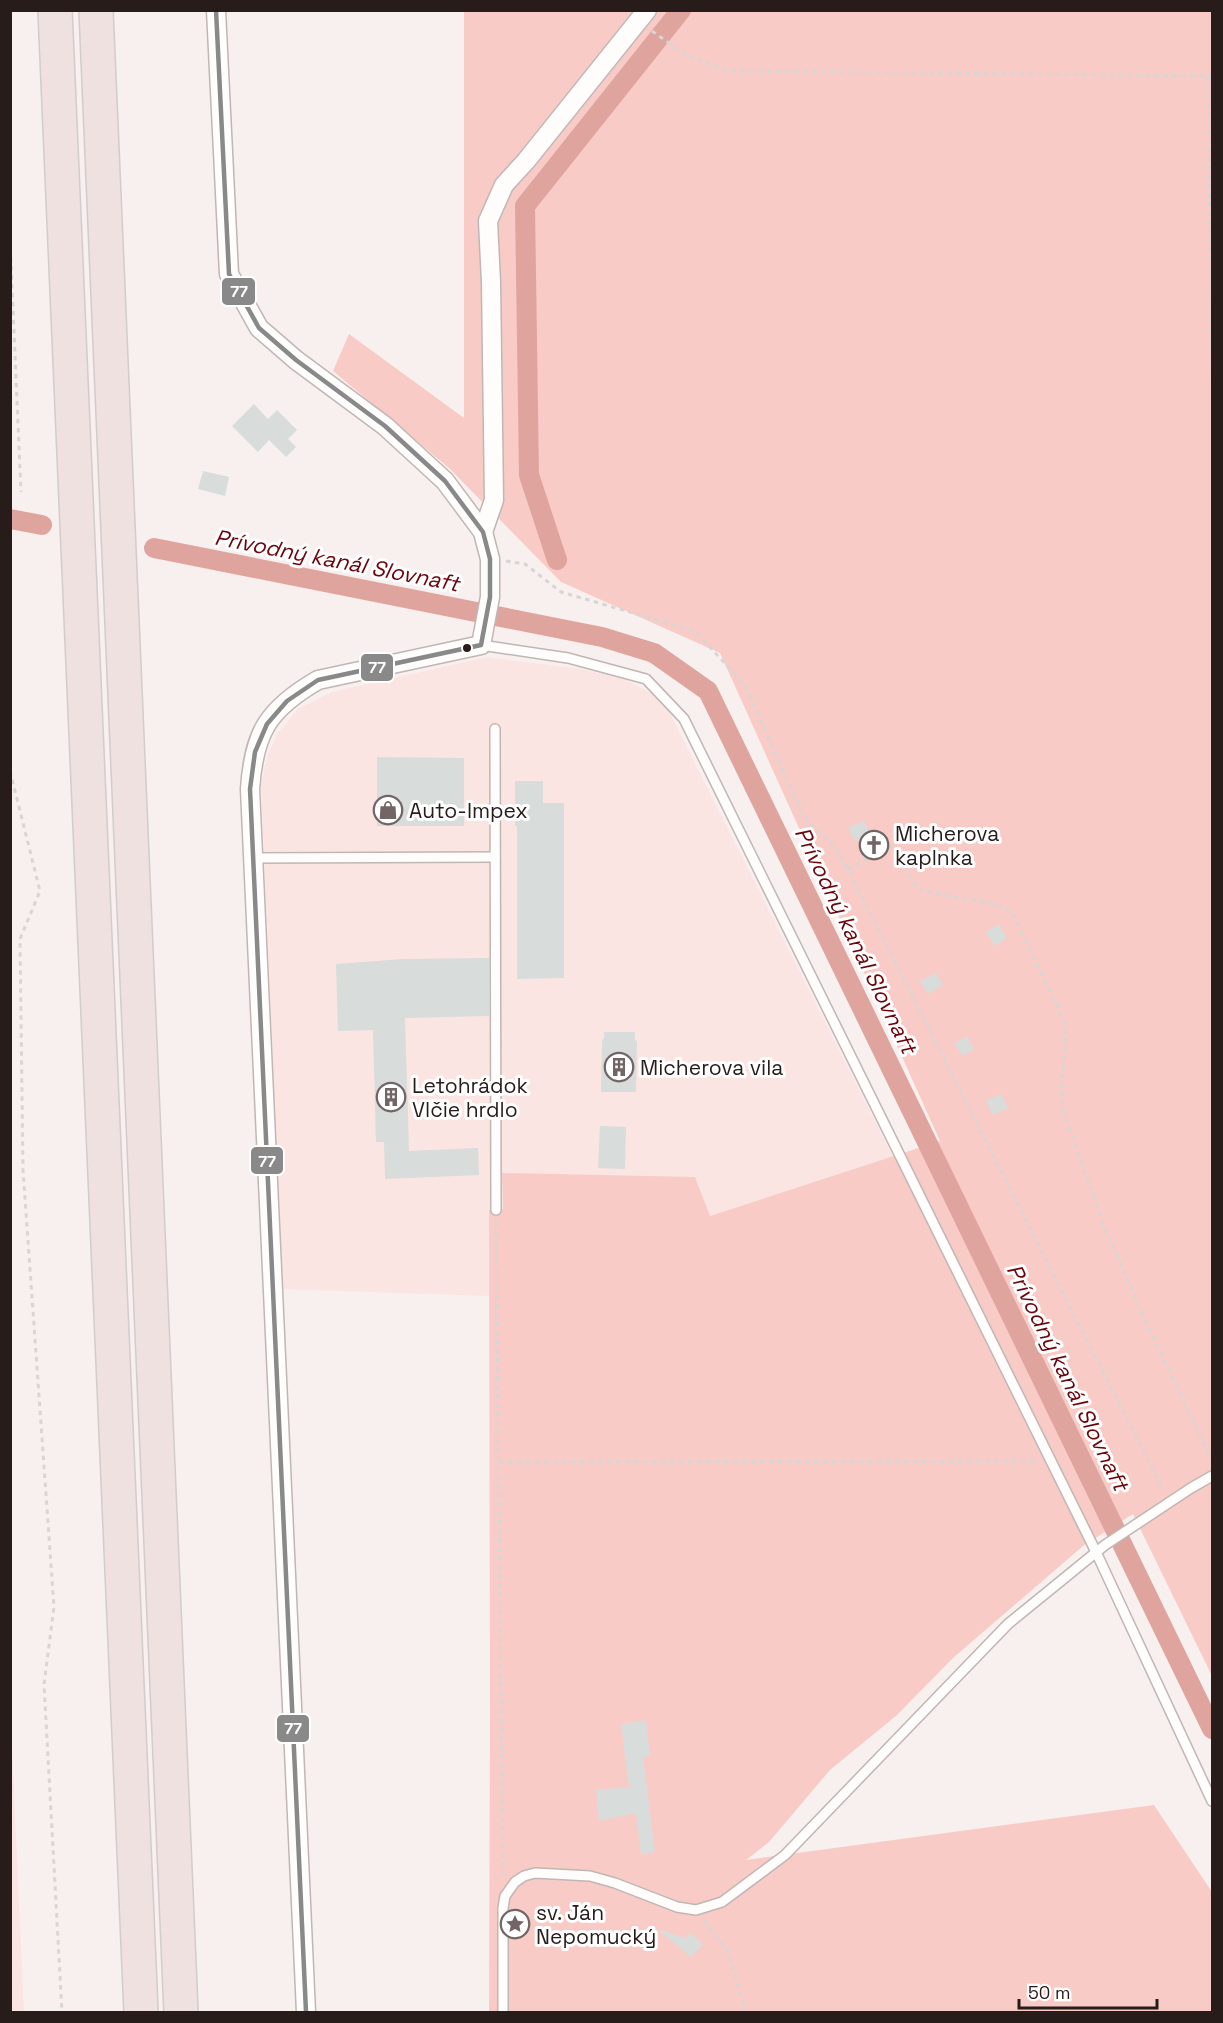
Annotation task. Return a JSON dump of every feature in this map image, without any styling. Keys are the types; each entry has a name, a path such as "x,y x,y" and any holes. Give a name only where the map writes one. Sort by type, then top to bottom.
{"highway":[{"path":"55,10 141,2013"},
{"path":"96,10 181,2013"}],"street":[{"path":"216,10 229,274 259,328 296,360 385,426 446,481 483,532 490,559 490,597 482,638 318,680 297,692 277,709 256,744 252,762 250,789 306,2013"},
{"path":"483,532 494,500 488,221 504,185 526,161 642,16"}],"lane":[{"path":"482,638 646,679 684,719 1096,1552 1212,1801"},
{"path":"495,729 496,1210"},
{"path":"253,858 495,857"},
{"path":"503,2013 503,1908 505,1896 515,1882 524,1876 548,1873 590,1876 677,1907 696,1910 722,1902 785,1855 1008,1624 1105,1545 1212,1476"}],"path":[{"path":"642,16 660,36 687,56 729,71 1210,76 1212,384"},
{"path":"10,239 21,492"},
{"path":"490,559 525,564 561,592 695,631 745,685 798,804 809,823 836,848 848,869 1170,1502"},
{"path":"10,771 40,891 20,939 23,1170 54,1607 44,1684 62,2013"},
{"path":"848,869 892,847 913,882 923,891 995,904 1006,908 1015,918 1064,1021 1061,1100 1103,1223 1150,1332 1212,1460"},
{"path":"496,1210 503,1908"},
{"path":"499,1462 1051,1461"},
{"path":"696,1910 727,1949 746,2013"}],"shaded area":[{"path":"464,11 1212,11 1212,1676 1133,1514 1083,1546 953,1658 897,1715 830,1770 769,1842 746,1860 1154,1805 1212,1892 1212,2012 489,2012 489,1210 503,1209 502,1173 695,1177 710,1216 940,1141 720,653 561,582 449,468 333,371 349,334 464,418"},
{"path":"487,657 581,669 624,679 651,693 670,713 893,1157 709,1217 502,1174 503,1209 489,1210 490,1296 280,1289 261,786 267,757 277,734 298,709 332,692"},
{"path":"10,1702 24,2012 10,2012"}],"building":[{"path":"254,404 268,419 277,410 297,430 288,439 296,447 286,457 269,440 258,452 232,426"},
{"path":"203,471 229,477 225,496 198,489"},
{"path":"377,757 464,758 464,826 377,826"},
{"path":"515,781 543,781 543,803 564,803 564,978 517,979"},
{"path":"864,821 880,855 853,838 848,828"},
{"path":"998,924 1007,938 995,946 986,932"},
{"path":"489,958 489,1016 405,1018 409,1151 478,1148 479,1175 385,1179 384,1142 376,1142 373,1030 338,1031 336,964 403,959"},
{"path":"936,973 943,985 928,994 920,981"},
{"name":"Micherova vila","path":"604,1032 635,1032 635,1041 637,1040 636,1092 601,1092"},
{"path":"967,1036 974,1049 962,1056 955,1043"},
{"path":"1001,1094 1008,1108 993,1115 986,1101"},
{"path":"600,1126 626,1127 625,1169 598,1168"},
{"path":"646,1720 650,1756 643,1757 655,1852 641,1854 636,1813 599,1821 596,1790 629,1787 621,1724"},
{"path":"657,1929 686,1938 690,1933 703,1944 691,1957"}],"waterway":[{"path":"557,560 529,475 525,206 681,10"},
{"name":"Prívodný kanál Slovnaft","path":"10,519 42,525"},
{"name":"Prívodný kanál Slovnaft","path":"154,548 602,637 654,653 708,691 1212,1729"}],"transit line":[{"name":"77","path":"216,10 229,274 259,328 296,360 385,426 445,481 483,532 490,559 490,597 481,645 318,680 287,701 267,724 255,752 250,789 306,2012"}],"place":[{"name":"Auto-Impex","path":"388,810"},
{"name":"Micherova kaplnka","path":"874,845"},
{"name":"Micherova vila","path":"619,1067"},
{"name":"Letohrádok Vlčie hrdlo","path":"391,1097"},
{"name":"sv. Ján Nepomucký","path":"515,1924"}]}
